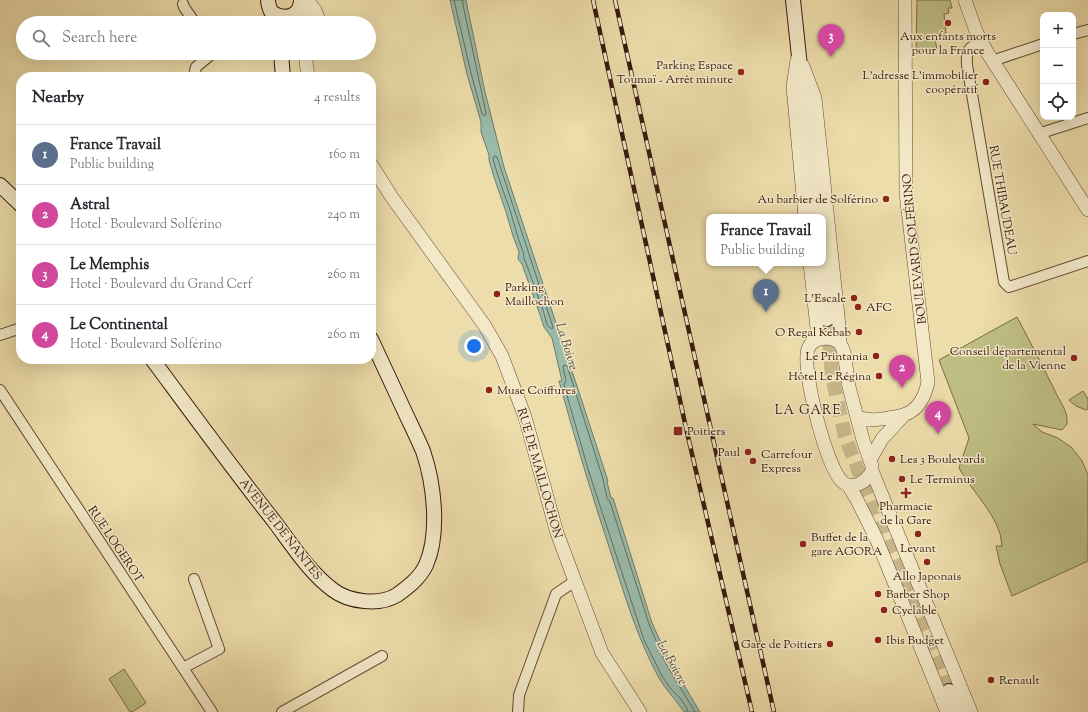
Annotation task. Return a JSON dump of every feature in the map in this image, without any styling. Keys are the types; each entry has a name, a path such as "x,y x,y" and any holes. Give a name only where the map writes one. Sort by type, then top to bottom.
{"main road":[{"path":"793,0 816,214"},
{"path":"284,16 297,10"},
{"path":"282,60 283,72"},
{"path":"0,185 16,200"},
{"path":"821,266 827,319"},
{"name":"AVENUE DE NANTES","path":"156,364 257,500 316,576 334,591 353,599 368,602 383,600 394,596 406,588 418,576 426,565 434,525 432,488 423,451 376,350"},
{"path":"949,691 958,712"}],"street":[{"name":"BOULEVARD SOLFÉRINO","path":"857,417 872,420 904,415 912,411 923,399 928,382 906,193 905,0"},
{"path":"965,0 981,41 992,61 1088,210"},
{"path":"183,1 184,7 190,16"},
{"path":"297,10 315,10 317,16"},
{"path":"1076,33 1088,30"},
{"name":"RUE THIBAUDEAU","path":"981,41 971,47 966,56 1004,282 1010,287 1088,261"},
{"path":"992,61 1040,45"},
{"path":"798,52 792,88 805,214"},
{"path":"798,52 815,98 840,343 844,352 849,387 871,466 971,712"},
{"path":"195,72 196,67 204,60"},
{"path":"307,60 308,72"},
{"path":"1038,134 1088,118"},
{"name":"RUE DE MAILLOCHON","path":"376,172 485,326 502,356 525,417 554,526 602,653 640,712"},
{"path":"810,266 817,328 816,340"},
{"path":"0,334 16,329"},
{"path":"840,343 830,338 816,340 809,348 807,358 809,375 822,435 833,468 842,482 848,485 856,498 876,538 947,712"},
{"name":"RUE LOGEROT","path":"0,390 212,712"},
{"name":"BOULEVARD SOLFÉRINO","path":"848,485 857,484 866,479 882,439 904,415"},
{"path":"183,668 219,649 194,579"},
{"path":"518,712 519,695 556,594 575,582"},
{"path":"282,712 382,656"}],"green space":[{"path":"917,0 950,0 952,8 948,8 949,13 944,14 946,33 934,35 937,49 916,52"},
{"path":"1017,317 1063,405 1067,416 1067,424 1062,430 1033,424 1042,432 1058,438 1072,448 1082,461 1088,475 1088,561 1012,596 1000,564 996,546 1002,546 1000,533 996,523 959,468 969,438 939,360"},
{"path":"1083,391 1088,399 1088,409 1086,410 1076,406 1069,400"},
{"path":"124,669 146,703 132,712 130,712 109,679"}],"water":[{"name":"La Boivre","path":"450,0 466,0 485,92 504,167 608,481 611,498 613,498 652,623 669,660 700,712 684,712 665,687 651,663 632,617 571,424 559,381 562,381 552,338 544,327 522,264 518,259 519,252 493,174 489,155 481,132 481,122 467,74"}],"tunnel":[{"path":"827,319 832,376 845,436 867,494 949,691"}],"railway":[{"path":"593,0 686,428 752,712"},
{"path":"615,0 774,712"}],"place":[{"name":"Aux enfants morts pour la France","path":"948,23"},
{"name":"Le Memphis","path":"831,57"},
{"name":"Parking Espace Toumaï - Arrêt minute","path":"741,72"},
{"name":"L'adresse L'immobilier coopératif","path":"986,82"},
{"name":"Au barbier de Solférino","path":"886,199"},
{"name":"Parking Maillochon","path":"497,294"},
{"name":"L'Escale","path":"854,298"},
{"name":"AFC","path":"858,307"},
{"name":"France Travail","path":"766,312"},
{"name":"O Regal Kebab","path":"859,332"},
{"name":"Le Printania","path":"876,356"},
{"name":"Conseil départemental de la Vienne","path":"1074,358"},
{"name":"Hôtel Le Régina","path":"879,376"},
{"name":"Astral","path":"902,388"},
{"name":"Muse Coiffures","path":"489,390"},
{"name":"Poitiers","path":"678,431"},
{"name":"Le Continental","path":"938,434"},
{"name":"Paul","path":"748,452"},
{"name":"Les 3 Boulevards","path":"892,459"},
{"name":"Carrefour Express","path":"753,461"},
{"name":"Le Terminus","path":"902,479"},
{"name":"Pharmacie de la Gare","path":"906,493"},
{"name":"Levant","path":"918,534"},
{"name":"Buffet de la gare AGORA","path":"803,544"},
{"name":"Allo Japonais","path":"927,562"},
{"name":"Barber Shop","path":"878,594"},
{"name":"Cyclable","path":"884,610"},
{"name":"Ibis Budget","path":"878,640"},
{"name":"Gare de Poitiers","path":"830,644"},
{"name":"Renault","path":"991,680"}],"district":[{"name":"LA GARE","path":"808,409"}]}
